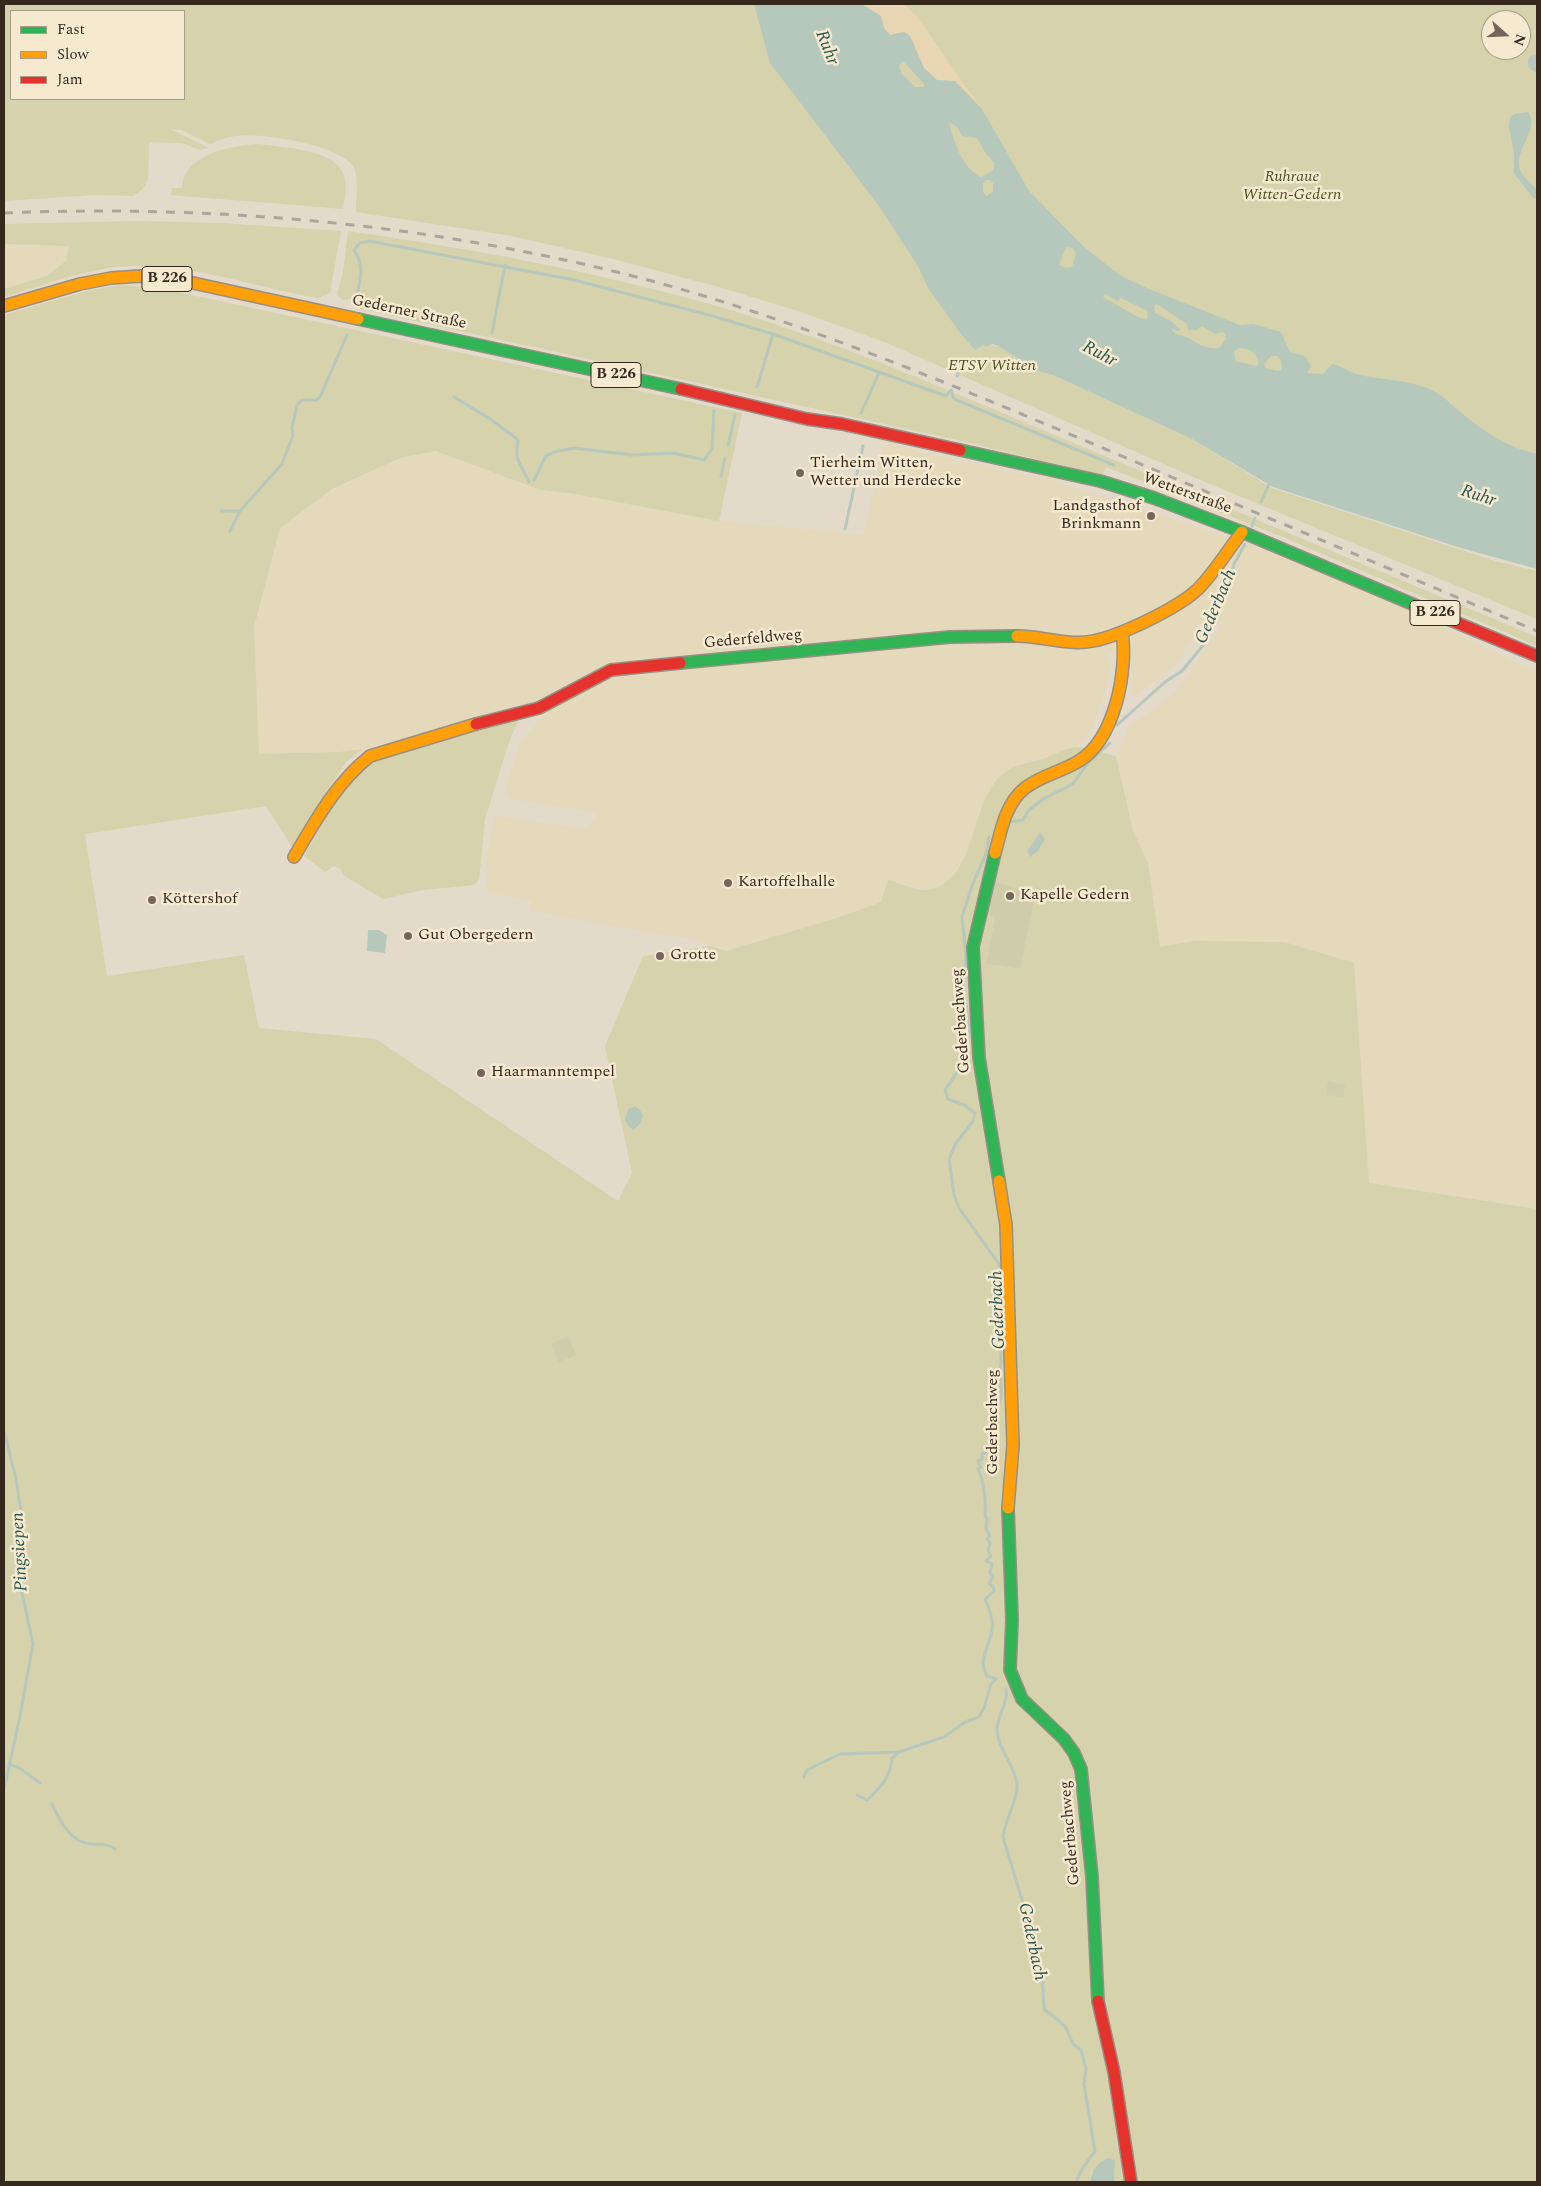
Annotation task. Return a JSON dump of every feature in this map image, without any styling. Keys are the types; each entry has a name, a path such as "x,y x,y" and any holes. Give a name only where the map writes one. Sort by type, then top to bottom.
{"street":[{"name":"Gederner Straße","path":"4,306 76,285 111,278 146,276 184,281 736,401 807,419"},
{"name":"Wetterstraße","path":"807,419 842,424 1100,481 1154,498 1242,532 1537,656"},
{"name":"Gederfeldweg","path":"294,857 338,786 352,768 370,756 502,716 539,708 611,670 950,637 1027,636 1061,642 1082,643 1122,632 1181,602 1198,589 1242,532"},
{"name":"Gederbachweg","path":"1122,632 1124,645 1118,693 1103,736 1081,760 1025,788 1016,798 1004,818 974,947 979,1058 1006,1226 1013,1445 1007,1514 1012,1620 1010,1670 1022,1699 1064,1739 1074,1753 1081,1769 1092,1877 1098,2005 1114,2072 1131,2182"}],"shaded area":[{"path":"4,244 69,245 66,261 46,276 4,289"},
{"path":"883,443 1057,482 1244,542 1409,610 1537,673 1537,1209 1369,1184 1354,963 1192,941 1160,947 1148,863 1133,831 1116,756 1129,727 1175,693 1221,627 1206,617 1176,665 1133,697 1128,646 1117,659 1093,638 1027,555 1093,640 1107,651 1110,670 1106,688 1090,733 1076,747 1043,759 1019,764 980,810 967,854 958,870 944,884 927,891 888,880 881,902 837,918 726,951 687,938 530,910 531,901 487,892 486,863 495,816 587,829 599,813 512,799 507,794 505,788 520,744 545,712 432,732 363,749 339,752 259,754 254,627 280,528 332,489 400,458 436,451 541,490 569,493 719,521 864,535"},
{"path":"993,881 1035,895 1020,969 986,964 995,917 988,915 986,911"},
{"path":"1328,1081 1345,1084 1343,1097 1326,1095"},
{"path":"568,1336 576,1355 559,1362 551,1344"}],"green space":[{"name":"Ruhraue Witten-Gedern","path":"4,4 1537,4 1537,457 1315,381 1229,361 1107,304 984,345 998,346 1038,371 1053,375 1192,439 1272,488 1498,562 1537,571 1537,619 1205,482 882,341 798,311 719,287 613,259 511,236 356,212 357,182 353,166 345,159 316,146 280,138 247,135 229,137 210,144 181,130 170,129 209,148 200,150 182,143 149,142 148,180 143,189 133,196 94,195 4,201"},
{"path":"258,144 304,150 327,158 336,164 342,171 345,180 346,190 343,209 171,195 172,188 182,188 185,176 191,167 210,154 235,147"},
{"path":"138,221 221,223 341,231 330,293 318,298 176,268 130,266 98,270 4,297 4,289 46,276 66,261 69,246 4,244 4,224"},
{"path":"348,231 488,254 582,272 674,294 809,336 940,387 1537,637 1537,646 1285,538 1106,467 1102,475 962,441 360,309 350,299 342,300 337,294 343,273"},
{"path":"121,285 159,288 742,413 719,521 569,493 541,490 436,451 400,458 332,489 280,528 254,627 259,754 339,752 363,749 346,762 292,847 266,806 85,834 107,976 244,955 259,1028 376,1039 618,1201 632,1173 605,1046 643,956 710,946 726,951 837,918 881,902 888,880 924,890 944,884 956,872 965,856 984,802 992,786 1009,770 1067,749 1075,747 1084,748 1116,756 1133,831 1148,863 1160,947 1192,941 1284,942 1354,963 1369,1183 1537,1209 1537,2182 1114,2182 1115,2160 1091,2173 1090,2182 4,2182 4,315 86,291","holes":["995,917 1020,969 986,964","635,1106 643,1115 639,1126 634,1130 625,1120 628,1109"]},
{"path":"516,717 518,721 509,742 485,819 479,880 474,885 423,890 383,899 343,875 340,868 334,866 325,872 304,856 344,787 358,772 375,761"}],"sand":[{"path":"862,4 904,4 915,14 982,109 955,81 937,80 924,68 910,36 904,32 890,35 884,28 880,16"}],"water":[{"name":"Ruhr","path":"754,4 862,4 881,16 884,28 890,35 904,32 910,36 924,68 937,80 955,81 982,109 1029,191 1085,248 1121,276 1240,325 1253,324 1281,332 1290,352 1305,356 1311,366 1307,373 1323,374 1332,364 1360,375 1428,388 1441,395 1489,434 1517,448 1537,454 1537,569 1461,548 1273,487 1192,439 1053,375 1038,371 998,346 993,344 985,347 984,345 975,350 928,288 919,268 879,206 770,63","holes":["903,61 924,84 924,87 915,87 902,74 899,66","949,122 957,127 962,136 977,138 986,154 994,162 994,170 981,177 974,173 964,161 953,137","986,180 990,180 993,183 993,192 986,196 983,192 983,184","1066,247 1073,248 1076,254 1072,267 1066,268 1059,265","1105,294 1117,301 1121,298 1148,311 1147,320 1136,316 1103,297","1157,304 1187,324 1188,330 1197,330 1202,326 1215,334 1222,332 1225,334 1226,339 1219,348 1200,345 1187,337 1175,334 1171,328 1177,331 1181,330 1171,321 1155,313 1154,306","1243,348 1254,353 1259,363 1257,366 1235,361 1234,351","1271,356 1277,356 1281,360 1282,370 1277,371 1266,368 1264,364"]},
{"path":"1537,54 1537,72 1529,67 1528,61 1531,60 1531,56"},
{"path":"1528,112 1531,126 1522,149 1519,164 1522,174 1537,190 1537,199 1533,198 1514,173 1514,152 1509,128 1510,118 1514,114"},
{"path":"1040,833 1045,839 1038,851 1030,857 1027,851"},
{"path":"368,930 379,930 387,935 385,953 367,951"},
{"path":"635,1106 643,1115 641,1123 634,1130 629,1127 625,1120 628,1109"},
{"path":"1108,2158 1115,2160 1114,2182 1090,2182 1096,2167"}],"waterway":[{"path":"355,303 361,269 358,256 354,250 360,243 369,241 574,280 709,315 773,334 946,396 951,390 954,399 1114,465"},
{"path":"492,333 505,265"},
{"path":"757,387 773,334"},
{"path":"230,531 240,511 282,464 293,435 292,427 297,405 302,400 316,400 320,397 347,335"},
{"path":"957,376 960,367"},
{"path":"861,413 879,373"},
{"path":"454,397 492,420 518,440 518,458 529,482"},
{"path":"534,480 546,456 554,452 574,448 632,455 674,453 704,460 712,449 714,411"},
{"path":"728,445 735,415"},
{"path":"845,529 863,446"},
{"path":"721,476 725,458"},
{"name":"Gederbach","path":"1261,502 1270,482"},
{"path":"221,511 240,511"},
{"name":"Gederbach","path":"1252,526 1255,518"},
{"name":"Gederbach","path":"1117,725 1165,682 1182,671 1205,643 1219,598 1230,583 1234,564 1245,544"},
{"name":"Gederbach","path":"1008,822 1023,820 1029,810 1043,799 1073,784 1088,763 1110,743"},
{"name":"Gederbach","path":"804,1777 807,1770 840,1754 899,1752 944,1737 965,1722 979,1717 984,1708 991,1684 996,1679 987,1676 983,1664 992,1626 991,1615 985,1599 994,1591 993,1586 989,1583 993,1577 990,1573 992,1564 986,1561 991,1556 988,1550 990,1543 987,1539 990,1536 986,1529 987,1518 985,1516 984,1492 978,1469 981,1467 978,1461 982,1459 982,1454 985,1453 988,1446 992,1421 1001,1398 999,1264 959,1208 954,1195 949,1159 956,1143 973,1121 975,1113 964,1105 948,1099 945,1090 962,1065 970,1027 963,989 966,957 962,917 973,883 986,854 989,837"},
{"name":"Pingsiepen","path":"4,1431 16,1479 21,1512 21,1588 33,1644 4,1790"},
{"name":"Gederbach","path":"1006,1689 1006,1698 997,1730 1001,1745 1014,1774 1017,1788 1003,1837 1035,1943 1042,1974 1044,2009 1065,2026 1073,2044 1081,2050 1086,2068 1084,2084 1095,2151 1082,2169 1076,2182"},
{"path":"857,1795 867,1800 876,1791 887,1776 892,1758 899,1752"},
{"path":"10,1764 21,1769 40,1783"},
{"path":"52,1804 67,1830 78,1840 84,1843 107,1845 115,1849"}],"railway":[{"path":"4,213 167,212 249,216 330,223 492,245 652,281 764,315 929,376 1537,631"}],"traffic: fast":[{"path":"358,319 681,389"},
{"path":"960,450 1100,481 1154,498 1242,532 1436,614"},
{"path":"680,663 950,637 1017,636"},
{"path":"995,853 973,947 979,1058 999,1181"},
{"path":"1008,1508 1012,1620 1010,1670 1022,1699 1064,1739 1074,1753 1081,1769 1092,1877 1098,2001"}],"traffic: slow":[{"path":"4,306 80,284 111,278 141,276 184,281 358,319"},
{"path":"1017,636 1064,642 1083,642 1104,638 1133,627 1177,604 1198,589 1242,532"},
{"path":"995,853 1008,810 1018,794 1038,780 1079,761 1091,751 1102,737 1110,721 1121,684 1123,665 1122,632"},
{"path":"294,857 337,790 370,756 476,724"},
{"path":"999,1181 1006,1225 1013,1445 1008,1508"}],"traffic: jam":[{"path":"681,389 807,419 842,424 960,450"},
{"path":"1436,614 1537,656"},
{"path":"476,724 539,708 611,670 680,663"},
{"path":"1098,2001 1114,2072 1131,2182"}],"place":[{"name":"Tierheim Witten, Wetter und Herdecke","path":"800,473"},
{"name":"Landgasthof Brinkmann","path":"1151,516"},
{"name":"Kartoffelhalle","path":"728,883"},
{"name":"Kapelle Gedern","path":"1010,896"},
{"name":"Köttershof","path":"152,900"},
{"name":"Gut Obergedern","path":"408,936"},
{"name":"Grotte","path":"660,956"},
{"name":"Haarmanntempel","path":"481,1073"}],"park label":[{"name":"ETSV Witten","path":"992,367"}]}
